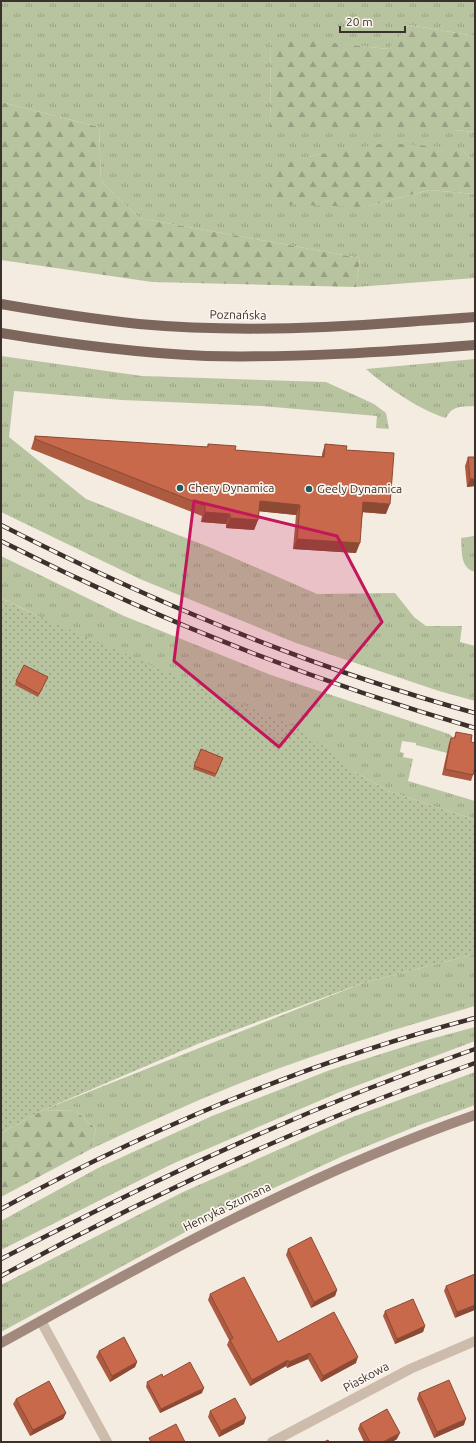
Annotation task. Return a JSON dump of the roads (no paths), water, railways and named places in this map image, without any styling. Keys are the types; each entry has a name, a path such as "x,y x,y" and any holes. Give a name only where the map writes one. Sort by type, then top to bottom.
{"main road":[{"name":"Poznańska","path":"1,304 80,317 140,324 215,328 333,327 475,317"},
{"path":"1,333 151,352 205,356 296,355 475,345"}],"street":[{"name":"Henryka Szumana","path":"1,1343 217,1226 353,1162 440,1127 475,1115"},
{"path":"41,1321 107,1442"},
{"name":"Piaskowa","path":"272,1442 410,1369 475,1341"}],"railway":[{"path":"1,525 116,581 233,631 353,675 475,713"},
{"path":"1,541 116,596 234,646 354,690 475,728"},
{"path":"1,1209 115,1151 232,1099 352,1055 413,1035 475,1018"},
{"path":"1,1259 136,1191 234,1145 353,1095 475,1049"},
{"path":"1,1276 116,1216 234,1160 354,1109 475,1063"}],"place":[{"name":"Chery Dynamica","path":"180,488"},
{"name":"Geely Dynamica","path":"309,489"}]}
